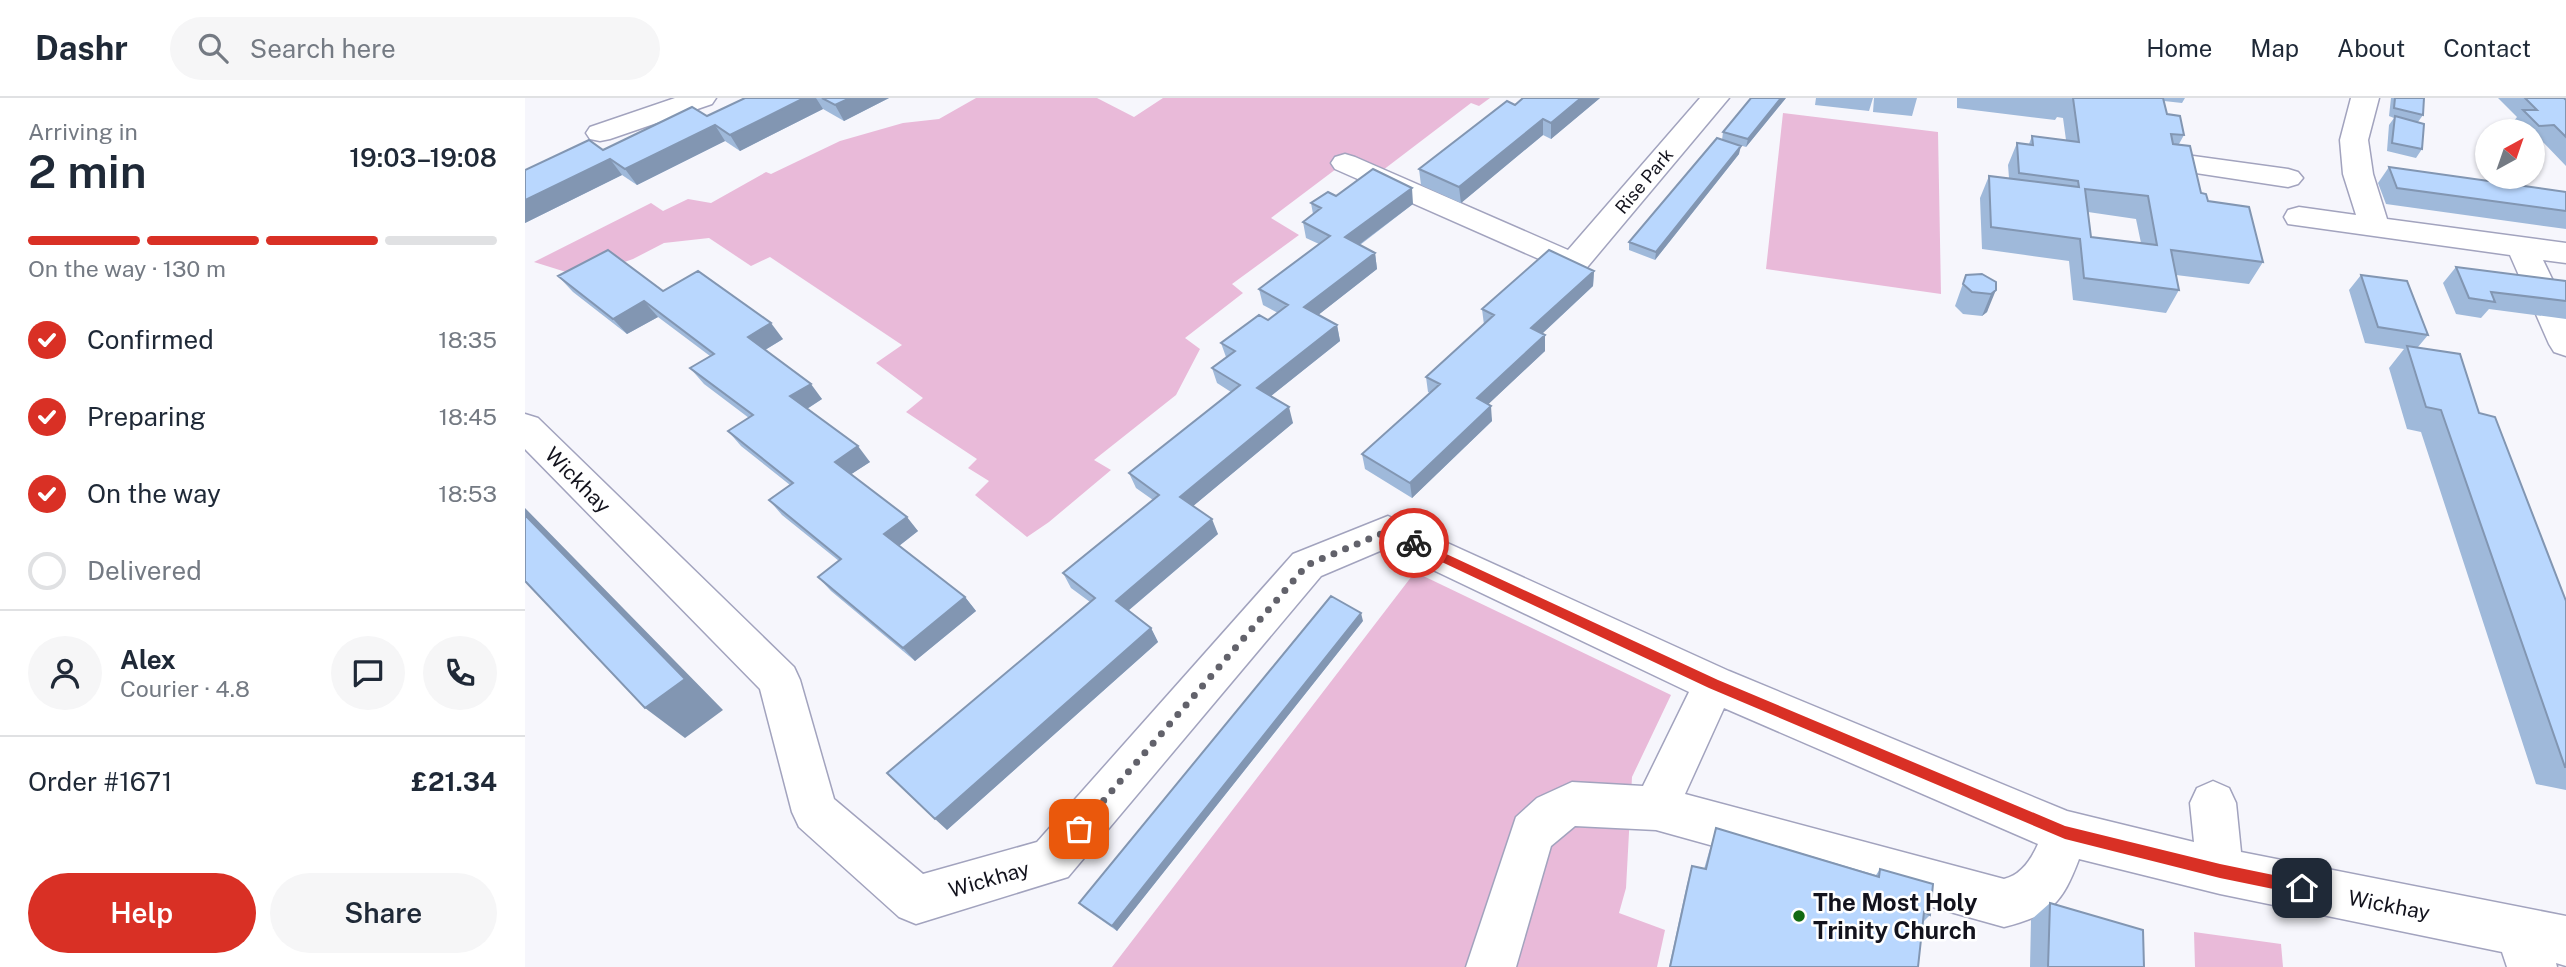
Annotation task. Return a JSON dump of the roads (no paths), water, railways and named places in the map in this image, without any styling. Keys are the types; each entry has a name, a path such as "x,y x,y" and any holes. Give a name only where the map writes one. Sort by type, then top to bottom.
{"street":[{"path":"600,133 702,98"},
{"name":"Rise Park","path":"1345,163 1573,264 1715,98"},
{"path":"2365,98 2354,140 2358,174 2375,228"},
{"path":"2186,164 2283,165 2304,218 2566,253"},
{"path":"2522,248 2566,344"},
{"name":"Wickhay","path":"525,427 779,680 815,812 916,900 1051,862 1307,565 1388,531 1714,684 2065,833 2539,946"},
{"path":"1656,808 1714,684"},
{"path":"2213,803 2220,871"},
{"path":"1491,967 1532,833 1553,813 1572,804 1656,808 2004,903 2029,897 2050,872 2065,833"}],"place":[{"name":"The Most Holy Trinity Church","path":"1799,916"}]}
